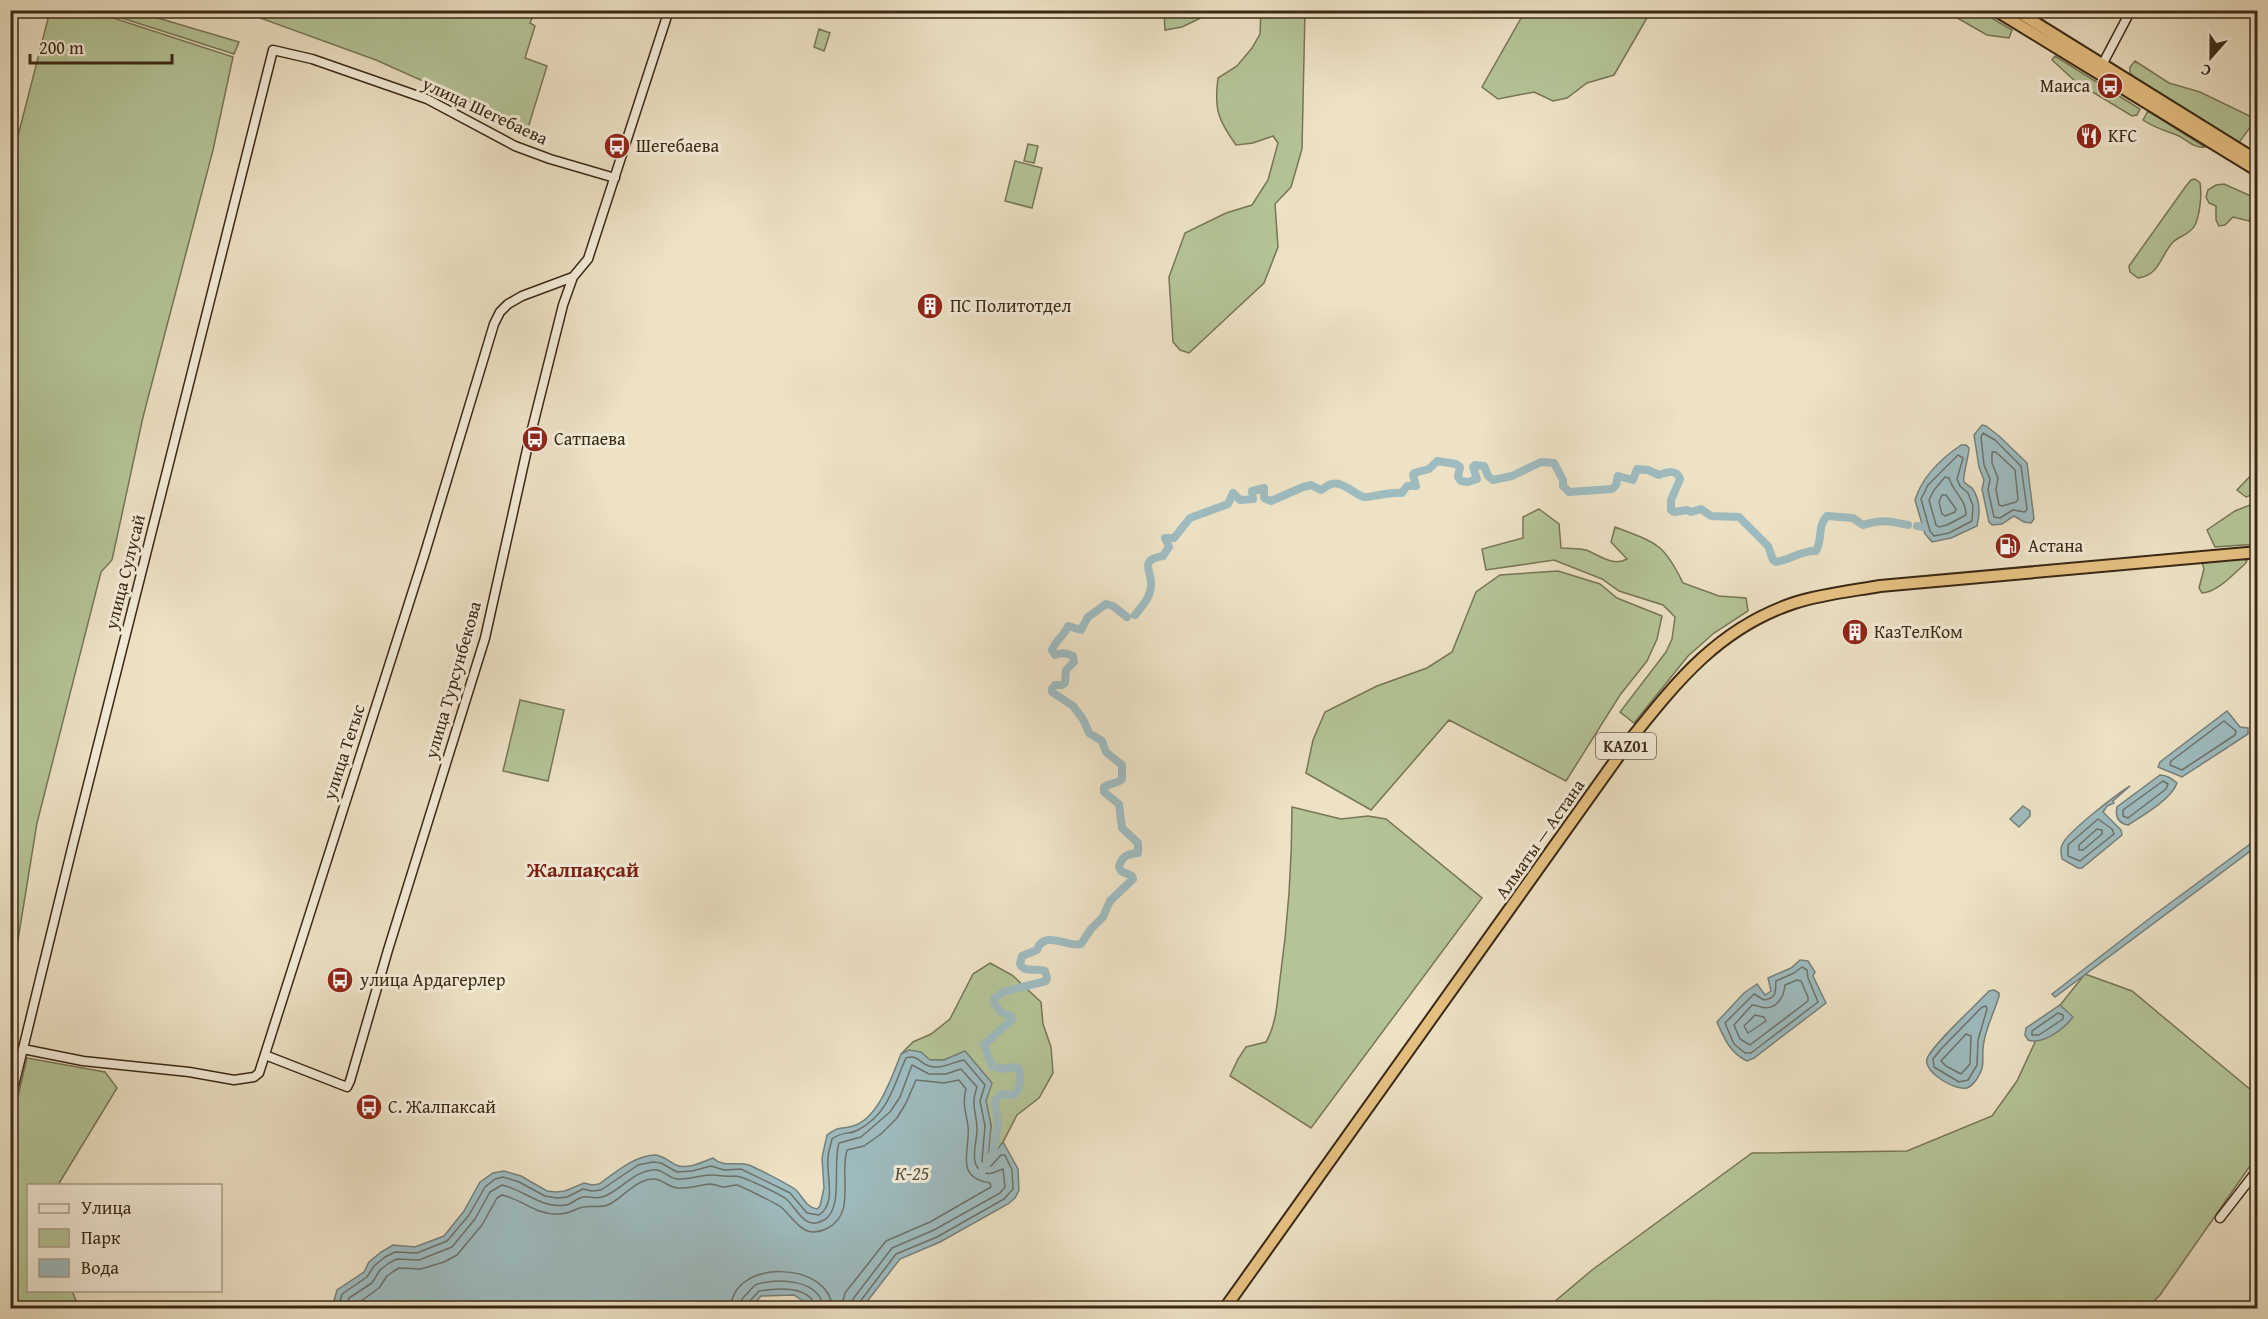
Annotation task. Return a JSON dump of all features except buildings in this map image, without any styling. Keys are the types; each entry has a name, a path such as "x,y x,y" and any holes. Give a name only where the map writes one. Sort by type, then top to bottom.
{"highway":[{"path":"1995,10 2258,171"},
{"path":"2015,10 2258,161"},
{"name":"Алматы — Астана","path":"1225,1308 1630,740 1668,692 1693,665 1719,643 1760,617 1794,603 1831,594 1880,586 2258,552"}],"street":[{"path":"573,278 588,259 669,10"},
{"path":"2102,65 2131,10"},
{"name":"улица Шегебаева","path":"273,50 312,59 427,99 515,146 615,178"},
{"name":"улица Сулусай","path":"10,1102 273,50"},
{"name":"улица Тегыс","path":"23,1049 83,1061 185,1071 234,1080 256,1076 265,1054 424,556 494,324 500,312 510,302 573,278"},
{"name":"улица Турсунбекова","path":"265,1054 347,1087 485,638 528,445 563,305 573,278"},
{"path":"2220,1218 2258,1169"}],"green space":[{"path":"50,11 92,11 233,57 213,150 143,417 112,560 101,572 37,823 17,946 10,946 10,167"},
{"path":"100,11 134,11 239,42 234,54"},
{"path":"241,11 535,11 530,23 535,26 525,58 547,66 528,128 376,60"},
{"path":"1164,11 1215,11 1182,27 1165,30"},
{"path":"1261,11 1305,11 1302,149 1291,187 1275,204 1278,247 1264,283 1189,353 1180,350 1173,342 1169,277 1185,233 1226,213 1252,205 1268,180 1278,143 1273,136 1253,143 1236,145 1221,121 1217,106 1218,78 1237,66 1252,48 1260,34"},
{"path":"1525,11 1651,11 1614,75 1587,83 1567,98 1553,101 1534,92 1498,99 1482,87"},
{"path":"1945,11 1980,11 2012,30 2009,38 1987,35"},
{"path":"819,29 830,33 824,51 814,47"},
{"path":"2055,56 2140,109 2137,115 2132,116 2076,82 2052,60"},
{"path":"2135,61 2169,83 2200,92 2256,119 2238,144 2147,89 2130,73 2130,67"},
{"path":"2148,111 2205,147 2194,145 2143,120"},
{"path":"1028,144 1038,146 1034,163 1024,161"},
{"path":"1015,161 1042,168 1032,208 1005,201"},
{"path":"2195,179 2200,183 2201,193 2195,225 2173,242 2151,273 2138,278 2130,272 2129,266 2186,186"},
{"path":"2224,184 2251,196 2255,213 2249,221 2233,217 2225,225 2219,226 2216,220 2216,206 2209,203 2206,197 2208,190 2216,185"},
{"path":"2257,469 2257,493 2246,497 2237,490"},
{"path":"2257,502 2257,544 2215,547 2207,530 2235,511"},
{"path":"1539,509 1559,524 1561,548 1586,550 1611,561 1622,561 1627,559 1611,542 1615,527 1649,541 1664,551 1683,583 1719,596 1746,598 1748,611 1714,633 1688,656 1634,723 1620,712 1666,652 1672,639 1675,617 1663,605 1619,591 1602,579 1554,560 1486,570 1482,549 1523,538 1523,517"},
{"path":"2243,559 2247,561 2245,564 2225,582 2202,593 2199,588 2204,569 2202,563"},
{"path":"1558,571 1600,584 1617,598 1662,616 1657,639 1647,661 1620,695 1566,781 1449,720 1371,810 1306,773 1313,740 1325,712 1377,686 1427,668 1452,652 1476,592 1500,575"},
{"path":"520,700 564,710 548,781 503,771"},
{"path":"1292,807 1341,819 1368,816 1386,819 1482,898 1311,1128 1230,1076 1246,1047 1266,1042 1274,1020 1287,915"},
{"path":"990,963 1012,975 1041,1002 1043,1024 1051,1047 1053,1073 1039,1098 1017,1115 1003,1142 987,1164 991,1125 979,1068 965,1052 944,1060 929,1060 923,1054 913,1051 901,1054 913,1042 931,1034 950,1019 973,974"},
{"path":"2085,974 2132,991 2257,1095 2257,1156 2160,1295 2147,1308 1547,1308 1592,1270 1752,1153 1907,1151 1992,1116 2017,1081 2041,1029"},
{"path":"27,1058 105,1072 117,1088 59,1184 27,1184 27,1292 72,1292 79,1308 11,1308 11,1126"}],"water":[{"path":"1982,425 1999,436 2027,463 2034,519 2031,523 2014,516 2002,524 1992,525 1989,522 1982,489 1984,480 1979,467 1974,435"},
{"path":"1961,445 1969,448 1964,482 1972,488 1977,497 1979,512 1977,526 1951,538 1932,542 1925,534 1915,500 1922,484 1934,469"},
{"path":"2227,711 2240,727 2248,728 2248,734 2182,777 2158,767 2160,762"},
{"path":"2160,775 2167,776 2177,783 2169,795 2156,807 2128,825 2120,821 2116,814 2117,807"},
{"path":"2130,786 2103,812 2121,830 2122,835 2082,868 2062,859 2061,847 2066,839 2082,823"},
{"path":"2023,806 2030,811 2030,816 2019,827 2010,819"},
{"path":"2257,839 2257,846 2055,997 2052,994 2154,915"},
{"path":"1800,960 1808,961 1815,972 1813,976 1826,1003 1754,1058 1747,1061 1741,1058 1725,1039 1717,1022 1744,993 1757,984 1765,995 1771,991 1768,978 1791,968"},
{"path":"1994,990 1999,993 1999,996 1985,1035 1981,1072 1974,1083 1967,1088 1948,1084 1935,1075 1927,1064 1927,1059 1955,1025 1989,991"},
{"path":"2060,1005 2073,1017 2069,1022 2046,1038 2028,1040 2025,1035 2026,1028"},
{"name":"К-25","path":"909,1050 921,1052 930,1060 944,1060 965,1051 992,1083 986,1101 991,1125 988,1162 1003,1142 1018,1169 1019,1190 1008,1204 940,1242 900,1259 862,1308 813,1308 794,1295 761,1296 751,1308 332,1308 337,1290 364,1272 369,1262 381,1252 393,1245 415,1247 444,1236 464,1211 480,1182 493,1173 504,1171 521,1176 547,1191 556,1192 565,1191 584,1183 599,1184 625,1166 647,1156 660,1156 685,1167 713,1158 726,1164 749,1165 793,1188 808,1204 817,1209 820,1206 824,1188 822,1158 827,1135 862,1122 870,1114 889,1084 901,1054"}],"waterway":[{"path":"1135,615 1146,601 1151,589 1148,563 1163,556 1169,547 1165,538 1174,538 1190,518 1228,504 1233,493 1240,500 1253,499 1252,491 1264,488 1264,498 1271,501 1303,487 1311,485 1321,490 1334,484 1343,485 1364,497 1402,493 1407,486 1416,486 1414,473 1429,469 1437,461 1456,464 1460,467 1458,477 1461,481 1468,482 1477,479 1473,467 1475,465 1484,466 1488,476 1493,480 1512,476 1541,462 1554,463 1563,480 1563,486 1569,492 1612,489 1616,485 1618,476 1633,480 1637,469 1648,470 1659,475 1674,473 1680,479 1671,500 1671,510 1691,512 1701,509 1711,516 1739,517 1768,546 1776,562 1816,551 1822,524 1827,516 1853,518 1863,525 1886,521 1908,525"},
{"path":"1917,526 1923,527"},
{"path":"982,1171 993,1154 998,1124 996,1099 1002,1094 1014,1095 1020,1079 1019,1069 1016,1067 1002,1069 992,1066 984,1045 1012,1019 1011,1016 1001,1012 994,1003 994,999 1003,992 1046,981 1045,971 1028,970 1022,967 1020,964 1022,956 1037,950 1045,941 1081,944 1103,917 1110,901 1133,879 1119,867 1126,856 1138,853 1138,843 1122,828 1119,804 1104,792 1104,787 1122,779 1122,765 1106,752 1102,741 1089,733 1083,719 1073,706 1052,692 1055,685 1065,683 1066,670 1074,662 1073,656 1064,653 1055,655 1052,650 1068,626 1081,630 1088,617 1106,604 1113,606 1127,617"}],"place":[{"name":"Маиса","path":"2110,86"},
{"name":"KFC","path":"2089,136"},
{"name":"Шегебаева","path":"617,146"},
{"name":"ПС Политотдел","path":"930,306"},
{"name":"Сатпаева","path":"535,439"},
{"name":"Астана","path":"2008,546"},
{"name":"КазТелКом","path":"1855,632"},
{"name":"улица Ардагерлер","path":"340,980"},
{"name":"С. Жалпаксай","path":"369,1107"}],"district":[{"name":"Жалпақсай","path":"583,870"}]}
